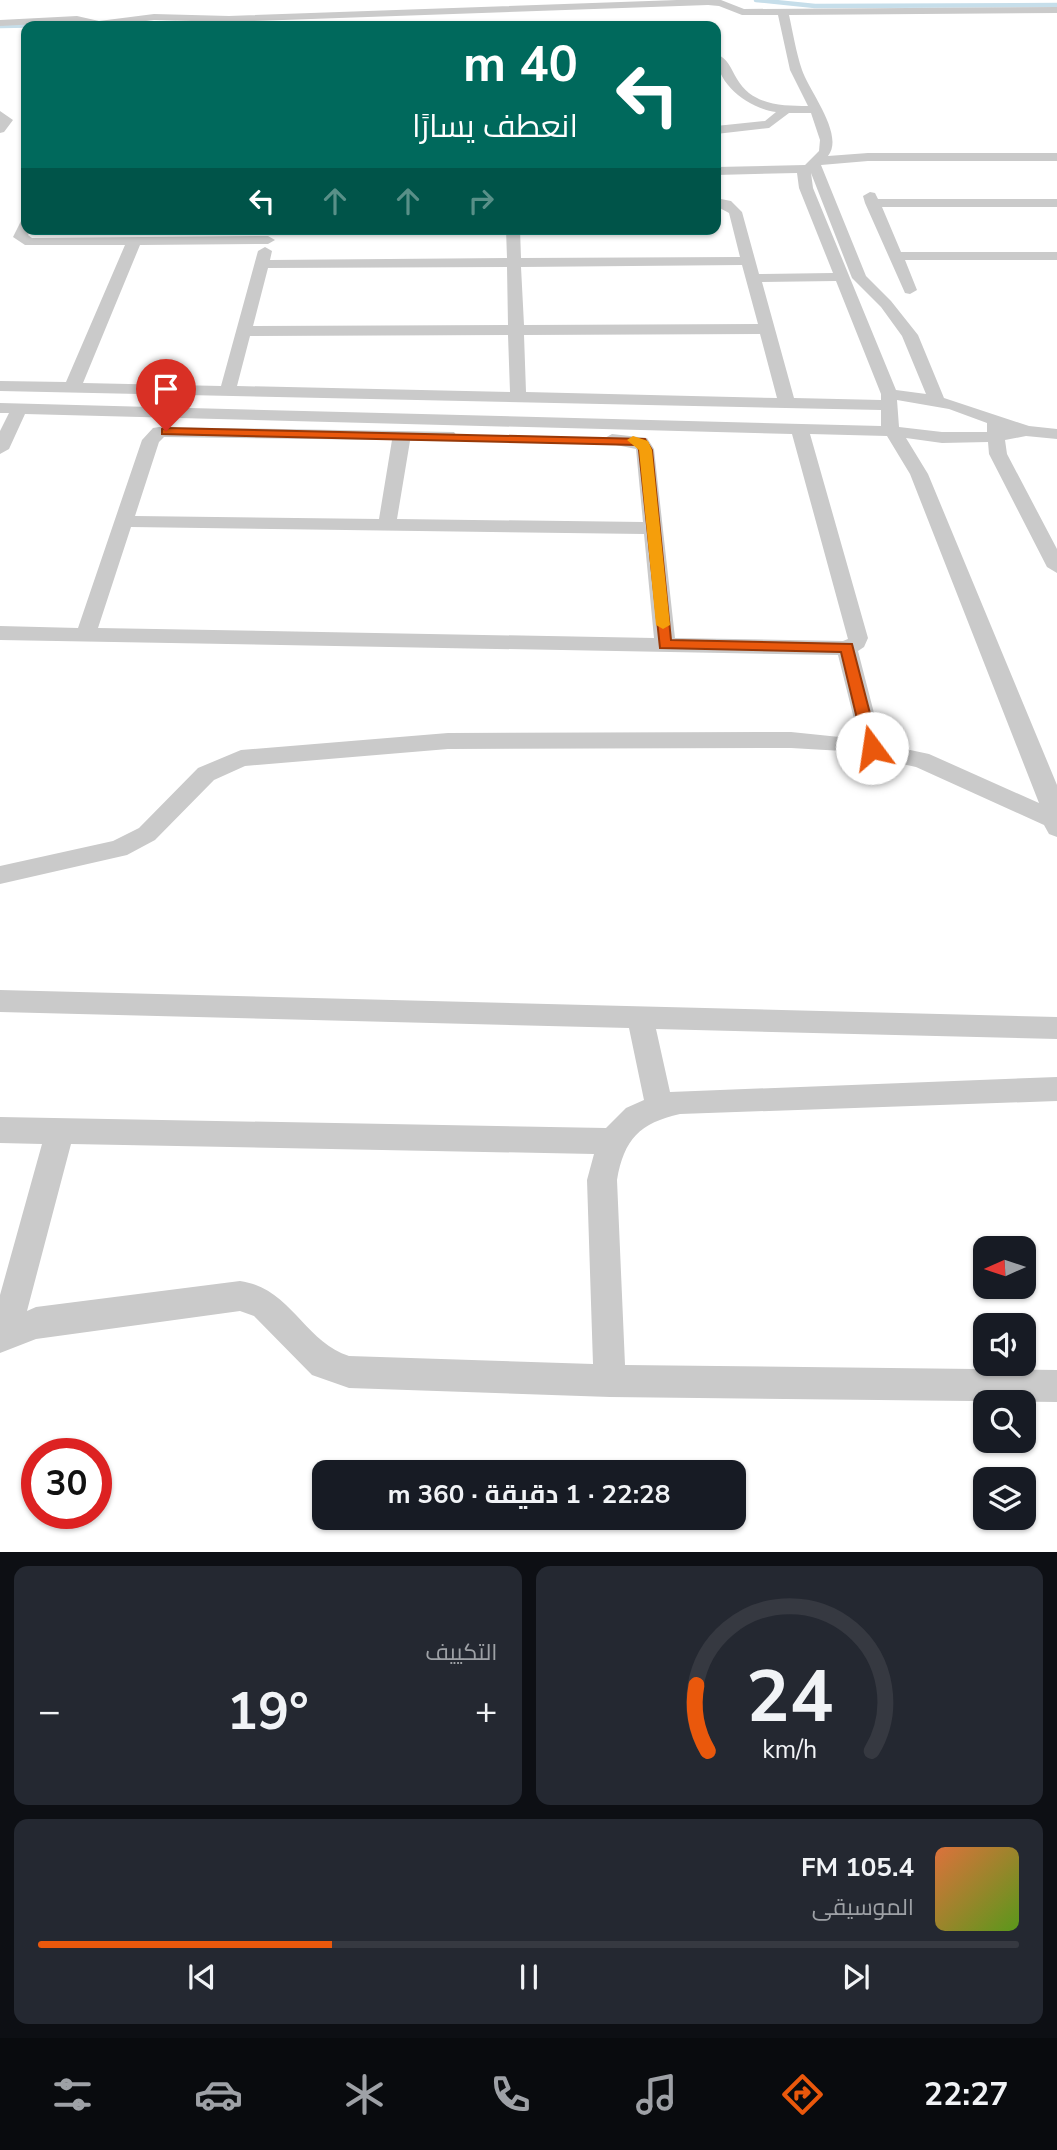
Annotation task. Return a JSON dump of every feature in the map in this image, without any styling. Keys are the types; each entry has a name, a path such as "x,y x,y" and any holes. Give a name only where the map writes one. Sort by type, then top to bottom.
{"street":[{"path":"233,21 708,2 721,3 742,12 1057,10"},
{"path":"783,12 796,70 822,122 826,140 825,152 803,174 806,188 889,400 889,425 919,474 1047,789 1056,824"},
{"path":"123,21 154,17 173,21"},
{"path":"38,21 86,21"},
{"path":"0,23 21,22"},
{"path":"721,60 735,87 744,96 767,107 785,110 816,109"},
{"path":"721,129 769,124 785,110"},
{"path":"0,115 7,120 0,129"},
{"path":"721,171 813,165 868,157 1057,157"},
{"path":"813,165 859,278 886,304 910,335 937,401"},
{"path":"910,290 871,200 1057,203"},
{"path":"721,203 735,212 787,402"},
{"path":"21,235 20,237 30,242 134,242 269,235 228,390"},
{"path":"513,235 518,397"},
{"path":"73,386 134,242"},
{"path":"895,256 1057,257"},
{"path":"262,264 748,261"},
{"path":"753,278 841,277"},
{"path":"244,331 766,328"},
{"path":"0,386 787,402 937,401 995,428"},
{"path":"0,408 892,432 945,439 995,428 1057,434"},
{"path":"0,449 19,409"},
{"path":"995,428 1003,466 1057,567"},
{"path":"0,633 847,648 857,642 858,638 800,430"},
{"path":"86,635 150,440 159,432 402,435 641,442 646,450 665,645"},
{"path":"387,525 402,435"},
{"path":"123,522 653,528"},
{"path":"847,648 872,748"},
{"path":"0,875 119,849 147,834 206,774 250,757 448,741 791,740 843,743 921,760 1056,824"},
{"path":"0,1001 1057,1028"},
{"path":"640,1017 659,1105"},
{"path":"610,1381 602,1180 612,1141 625,1125 640,1113 659,1105 680,1102 1057,1089"},
{"path":"0,1130 612,1141"},
{"path":"3,1335 60,1131"},
{"path":"3,1335 36,1323 240,1296 253,1298 265,1305 323,1364 349,1372 382,1376 1057,1386"}],"waterway":[{"path":"756,0 815,6 1057,5"},
{"path":"0,26 21,26"}],"slow traffic":[{"path":"633,440 644,444 646,450 663,625"}],"route":[{"path":"166,431 627,439 641,442 646,450 665,645 847,648 872,748"}]}
